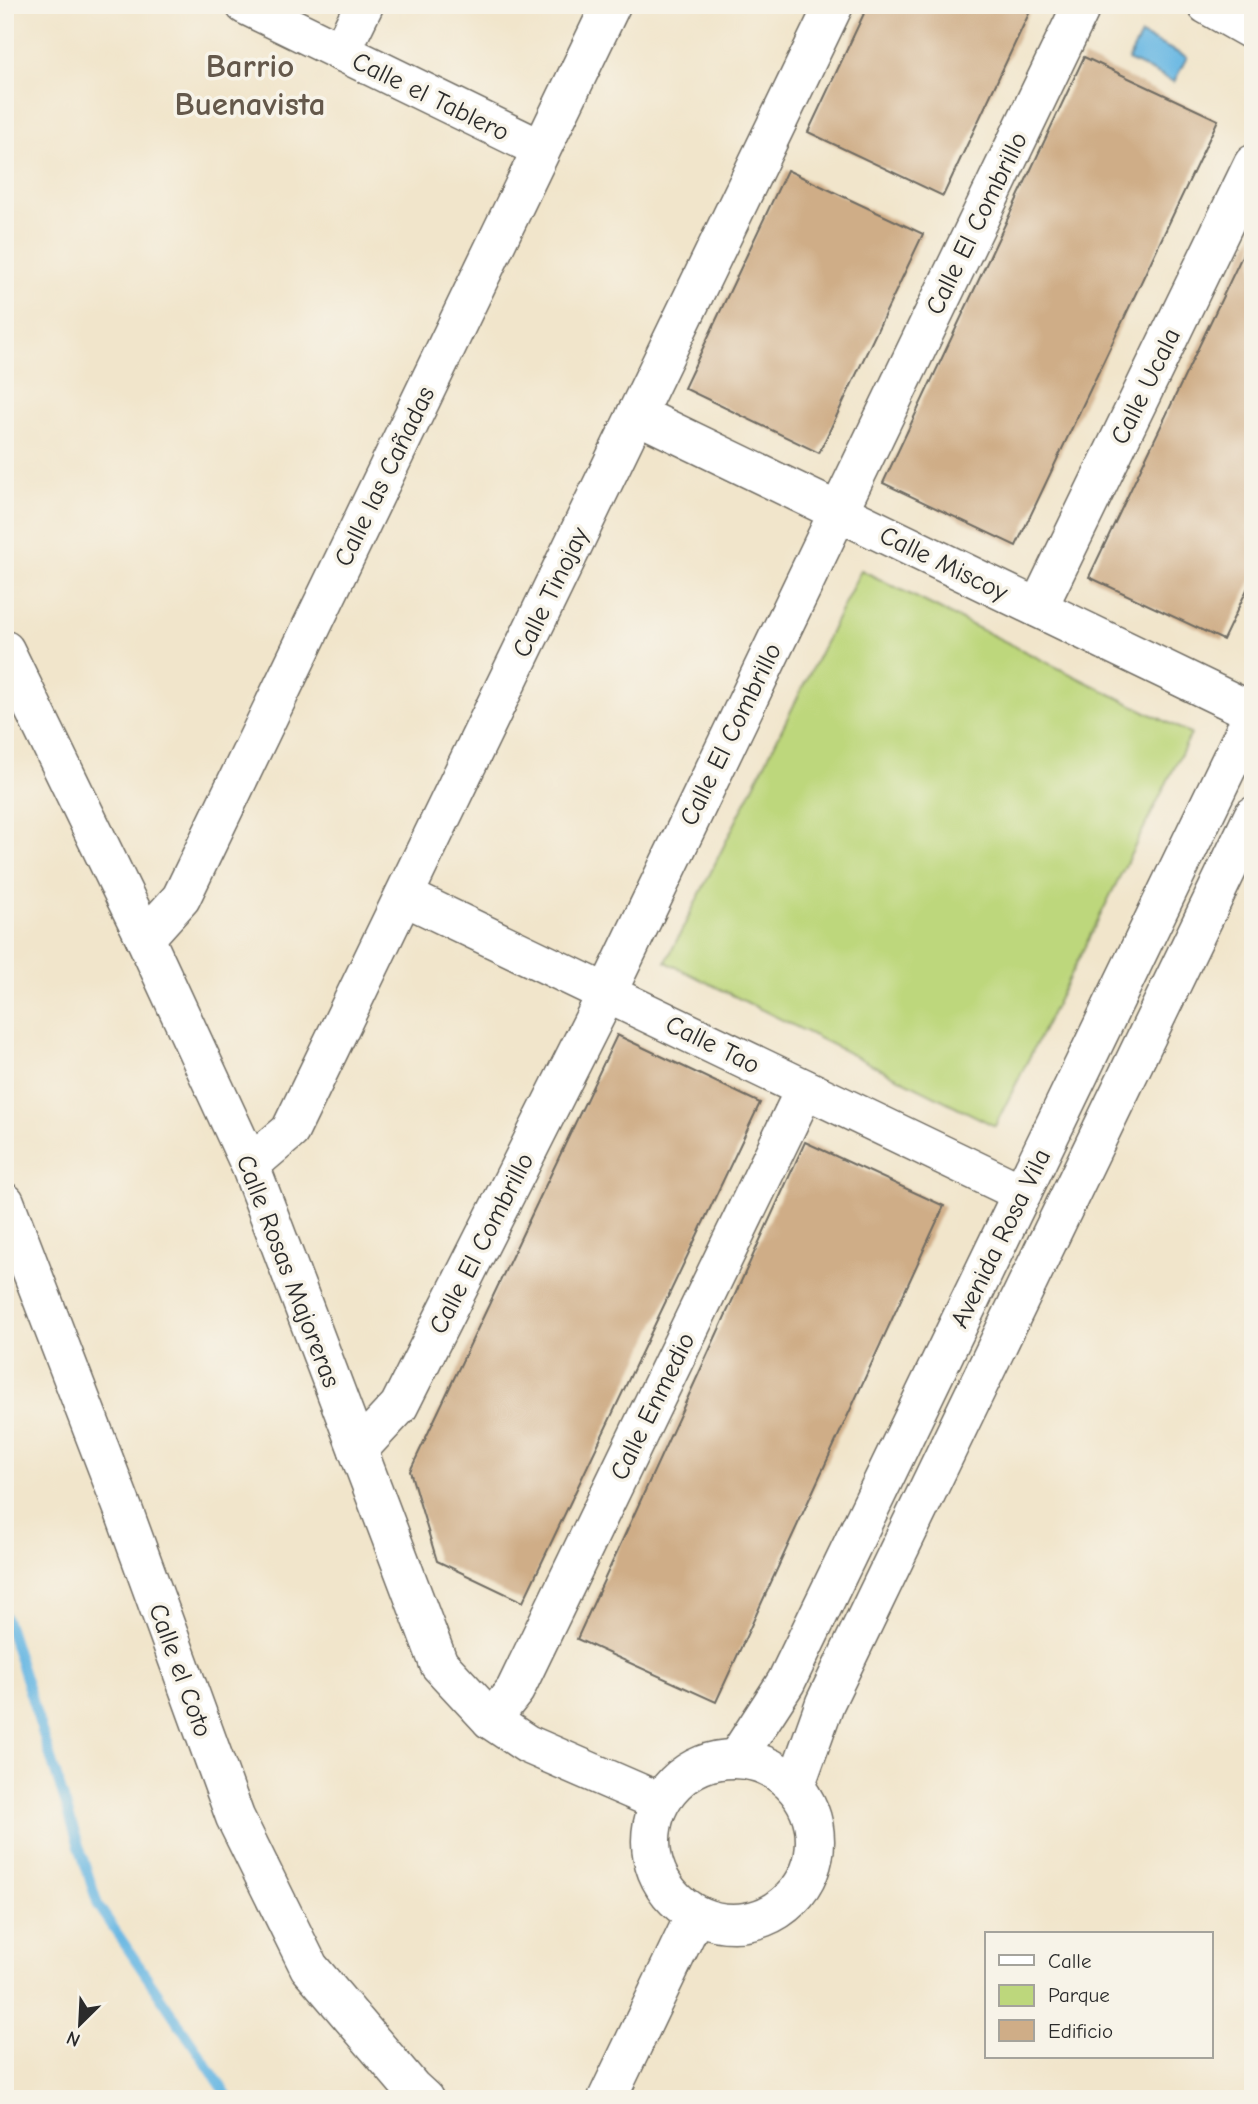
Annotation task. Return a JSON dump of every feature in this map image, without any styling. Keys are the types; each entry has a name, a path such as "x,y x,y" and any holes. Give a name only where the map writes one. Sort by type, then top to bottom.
{"street":[{"name":"Calle el Tablero","path":"245,5 541,149"},
{"path":"341,52 364,5"},
{"name":"Calle las Cañadas","path":"145,939 181,898 611,5"},
{"name":"Calle Tinojay","path":"250,1165 290,1131 834,5"},
{"name":"Calle El Combrillo","path":"358,1450 399,1406 607,993 1082,5"},
{"path":"1207,5 1253,31"},
{"name":"Calle Ucala","path":"1038,608 1253,164"},
{"name":"Calle Miscoy","path":"636,414 1253,713"},
{"name":"Calle Rosas Majoreras","path":"5,650 145,939 250,1165 439,1664 491,1720 527,1744 658,1801"},
{"name":"Avenida Rosa Vila","path":"738,1756 786,1682 1253,713"},
{"name":"Avenida Rosa Vila","path":"796,1784 825,1703 1253,816"},
{"name":"Calle Tao","path":"404,896 1022,1193"},
{"name":"Calle Enmedio","path":"491,1720 515,1689 805,1088"},
{"name":"Calle el Coto","path":"5,1202 123,1510 235,1817 309,1967 424,2099"},
{"path":"738,1756 796,1784 816,1825 812,1871 784,1908 741,1924 695,1916 662,1886 648,1844 658,1801 691,1767 738,1756"},
{"path":"607,2099 695,1916"}],"green space":[{"path":"861,570 1191,734 995,1126 666,962"}],"water":[{"path":"1141,35 1187,57 1174,82 1128,60"}],"building":[{"path":"868,5 1033,5 943,196 808,132"},
{"path":"1084,57 1218,120 1016,546 883,483"},
{"path":"787,170 923,234 819,453 684,388"},
{"path":"1253,233 1253,577 1223,640 1089,577"},
{"path":"617,1035 760,1103 523,1602 437,1561 410,1471"},
{"path":"805,1142 944,1206 716,1702 577,1639"}],"waterway":[{"path":"5,1616 98,1905 230,2099"}],"district":[{"name":"Barrio Buenavista","path":"250,84"}]}
